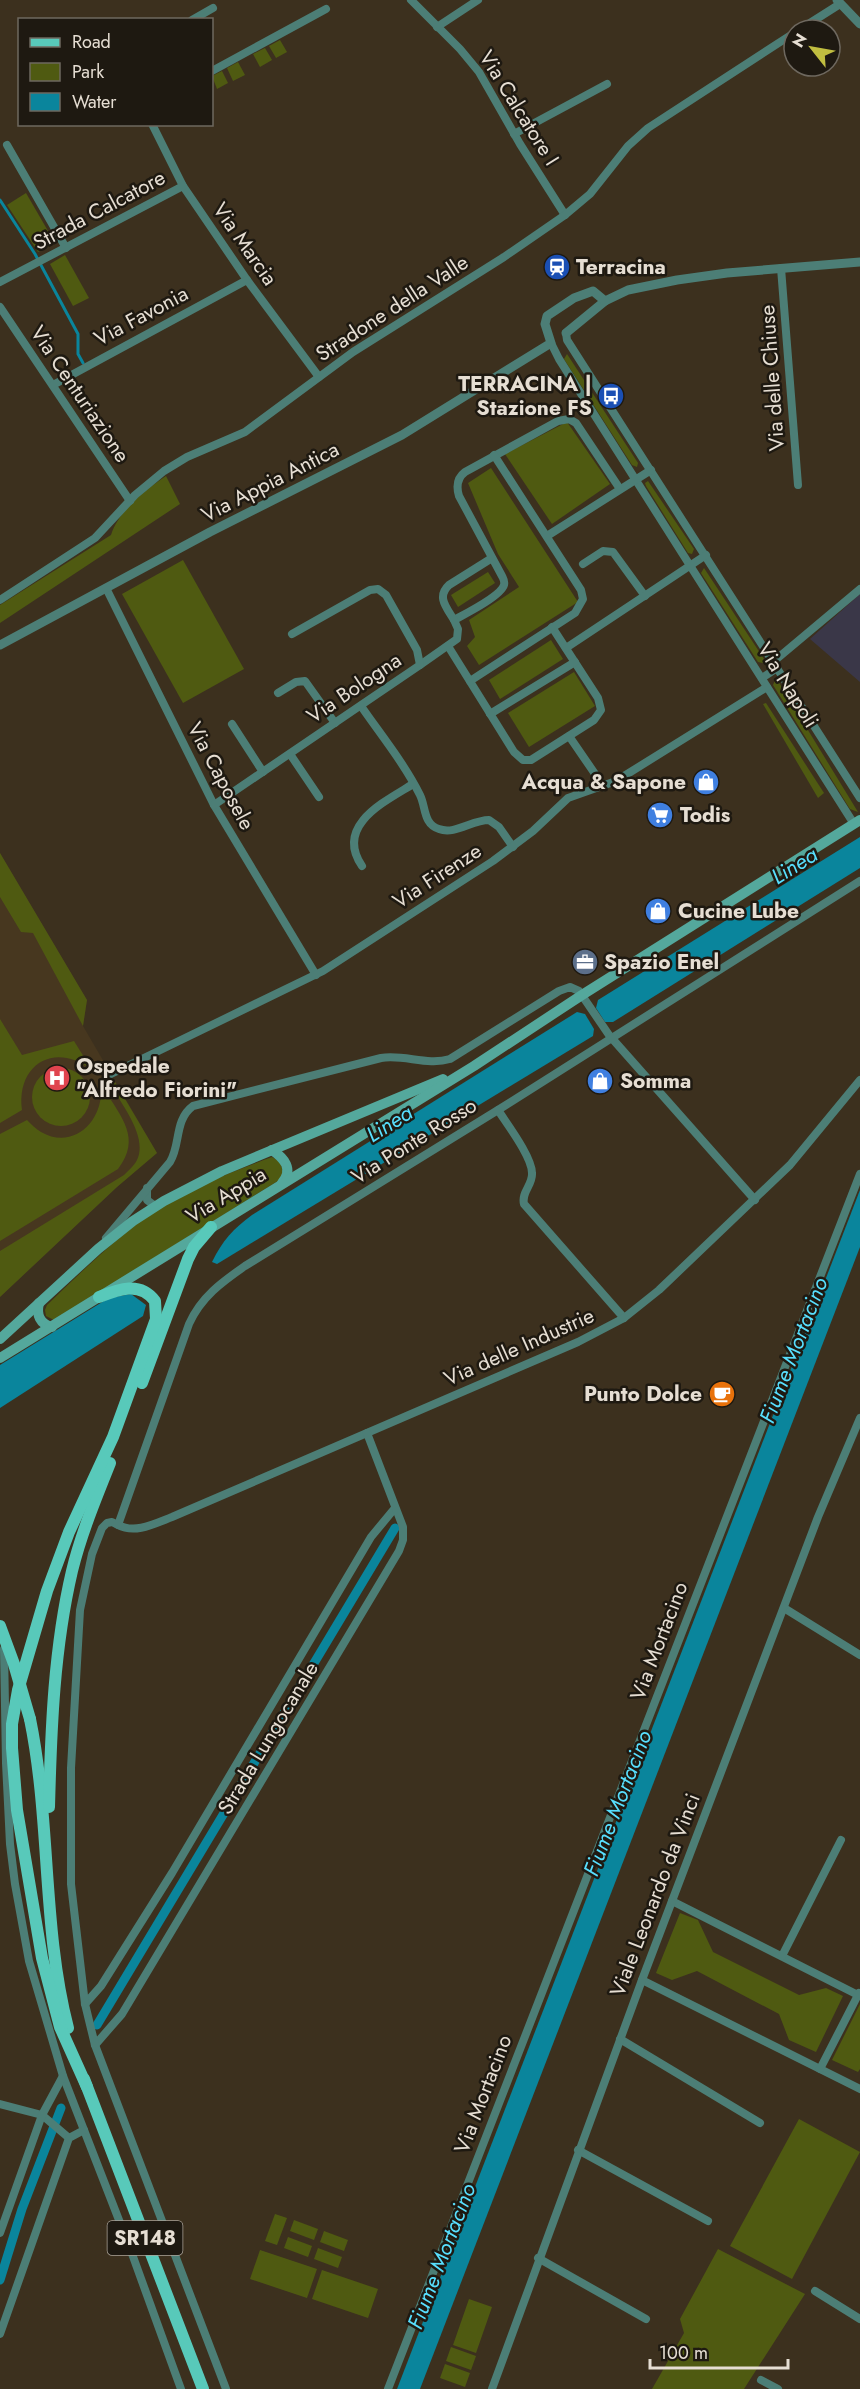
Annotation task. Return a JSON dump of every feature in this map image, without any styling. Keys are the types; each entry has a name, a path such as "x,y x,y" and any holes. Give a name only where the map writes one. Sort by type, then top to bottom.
{"main road":[{"name":"Via Appia","path":"0,1358 583,998 857,822"},
{"name":"Via Appia","path":"0,1339 98,1249 155,1206 213,1175 474,1066"},
{"path":"272,1150 283,1159 287,1166 286,1177 280,1185"},
{"path":"47,1871 53,1704 59,1639 72,1571 84,1530 190,1255 211,1227"},
{"path":"87,2087 60,2027 43,1965 17,1810 12,1724 18,1690 64,1542 113,1437 157,1314 153,1298 142,1290 130,1287 121,1288 99,1297"},
{"path":"39,1303 40,1320 52,1327"},
{"name":"SR148","path":"0,1626 18,1674 30,1719 41,1788 47,1871 63,2007 70,2037 203,2389"}],"street":[{"name":"Via Calcatore I","path":"411,0 460,49 479,72 514,134 565,215"},
{"path":"437,27 478,0"},
{"path":"816,18 838,2 860,24"},
{"path":"196,18 213,8"},
{"path":"213,70 326,9"},
{"name":"Stradone della Valle","path":"0,600 95,538 146,484 170,467 245,432 377,336 504,257 565,215 591,194 628,146 648,128 782,41"},
{"path":"514,134 607,84"},
{"name":"Via Marcia","path":"153,126 183,186 247,280 319,378"},
{"path":"7,145 66,248"},
{"name":"Strada Calcatore","path":"0,282 183,186"},
{"path":"566,333 605,301 628,290 677,280 860,262"},
{"name":"Via delle Chiuse","path":"782,268 798,485"},
{"name":"Via Favonia","path":"53,385 247,280"},
{"path":"550,343 545,324 547,316 574,298 588,292 598,294 605,301"},
{"name":"Via Centuriazione","path":"0,307 130,501"},
{"name":"Via Napoli","path":"566,333 567,340 860,798"},
{"name":"Via Napoli","path":"550,343 767,687 857,822"},
{"name":"Via Appia Antica","path":"0,645 210,532 409,431 550,343"},
{"path":"454,620 502,589 504,579 459,496 457,486 461,474 558,421 569,419 579,426 620,489"},
{"path":"470,681 577,611 583,599 581,590 494,455"},
{"path":"547,536 651,470"},
{"path":"583,564 603,551 612,552 645,596"},
{"path":"566,648 706,555"},
{"path":"420,665 459,636 454,620 443,601 444,590 492,558"},
{"name":"Via Caposele","path":"106,588 214,805 316,975"},
{"name":"Via Bologna","path":"214,805 420,665 417,650 386,595 378,589 370,590 292,634"},
{"path":"762,678 860,589"},
{"path":"448,646 514,752 523,760 534,759 594,720 601,710 598,698 552,627"},
{"path":"490,714 575,662"},
{"path":"278,693 296,682 305,681 335,723"},
{"name":"Via Firenze","path":"111,1074 316,975 513,847 538,827 567,798 604,787 767,687"},
{"path":"361,706 413,783 422,800 427,820 435,827 449,830 489,820 499,827 513,847"},
{"path":"232,724 263,772"},
{"path":"569,736 604,787"},
{"path":"290,754 319,797"},
{"path":"362,866 355,848 358,829 363,819 413,783"},
{"name":"Via Ponte Rosso","path":"118,1525 186,1331 194,1314 208,1294 253,1260 498,1110 860,881"},
{"path":"98,1249 172,1159 178,1144 182,1119 189,1108 196,1104 381,1058 398,1056 428,1062 445,1061 562,989 572,987 583,998 611,1037 755,1200"},
{"name":"Via delle Industrie","path":"118,1525 132,1530 165,1520 578,1342 624,1318 755,1200 806,1147 860,1080"},
{"path":"498,1110 531,1166 532,1177 523,1196 524,1204 624,1318"},
{"name":"Via Mortacino","path":"388,2389 860,1174"},
{"path":"147,1188 147,1200 155,1206"},
{"name":"Viale Leonardo da Vinci","path":"492,2389 538,2258 642,1980 826,1495 860,1418"},
{"name":"Strada Lungocanale","path":"95,2045 122,2014 398,1554 403,1540 403,1531 367,1433"},
{"path":"85,2004 101,1986 164,1886 371,1537 394,1508"},
{"path":"118,1525 112,1522 102,1528 94,1549 80,1610 71,1753 70,1870 85,2004 95,2045 226,2389"},
{"path":"784,1608 860,1655"},
{"path":"0,1642 6,1663 6,1763 15,1884 35,1986 63,2076 181,2389"},
{"path":"782,1956 841,1840"},
{"path":"672,1901 859,1993 820,2069"},
{"path":"642,1980 860,2089"},
{"path":"620,2039 760,2123"},
{"path":"0,2234 42,2115 63,2076"},
{"path":"0,2104 42,2115 69,2138"},
{"path":"0,2334 69,2138 84,2130"},
{"path":"578,2150 708,2221"},
{"path":"538,2258 646,2319"},
{"path":"814,2291 860,2319"},
{"path":"761,2380 778,2389"}],"shaded area":[{"path":"860,594 860,682 810,639"},
{"name":"Ospedale \"Alfredo Fiorini\"","path":"0,853 87,1000 83,1026 157,1153 117,1187 0,1297"}],"green space":[{"path":"280,40 287,52 276,58 269,46"},
{"path":"265,48 272,60 260,67 253,54"},
{"path":"238,62 245,75 233,81 227,68"},
{"path":"222,71 228,83 217,89 213,76"},
{"path":"26,193 55,243 38,252 7,205"},
{"path":"65,255 89,298 73,306 50,264"},
{"path":"567,354 638,463 637,467 632,465 564,359"},
{"path":"567,422 610,484 552,524 505,454"},
{"path":"491,468 578,602 479,665 467,646 475,637 469,620 519,587 498,554 468,483"},
{"path":"166,476 180,504 0,623 0,605 111,535 126,509 141,494"},
{"path":"648,481 694,549 692,554 688,553 646,486 645,483"},
{"path":"183,560 244,669 183,703 122,594"},
{"path":"704,568 764,659 763,663 758,662 701,573"},
{"path":"488,572 495,583 458,607 451,595"},
{"path":"551,640 563,659 500,699 489,680"},
{"path":"574,672 595,706 529,747 508,713"},
{"path":"775,680 778,681 858,812 850,809 773,685"},
{"path":"766,703 824,793 818,798 763,704"},
{"path":"0,853 87,1000 83,1026 33,933 21,932 0,897"},
{"path":"0,1019 22,1055 74,1041 92,1070 65,1058 52,1058 41,1062 32,1069 25,1080 22,1110 0,1123"},
{"path":"61,1068 72,1070 85,1081 90,1097 88,1108 77,1121 61,1126 50,1124 37,1113 32,1097 34,1086 45,1073"},
{"path":"115,1082 157,1153 117,1187 0,1297 0,1251 124,1175 137,1160 139,1141 137,1131 111,1085"},
{"path":"104,1089 122,1118 129,1137 125,1158 118,1169 0,1241 0,1134 27,1120 39,1131 52,1137 63,1138 74,1135 83,1130 96,1114 101,1092"},
{"path":"272,1157 280,1162 283,1171 281,1179 54,1320 46,1316 47,1305 151,1213 194,1189"},
{"path":"680,1913 698,1920 713,1952 799,1995 826,1988 843,1996 816,2052 789,2040 779,2014 697,1971 672,1980 656,1973"},
{"path":"860,2004 860,2069 858,2072 832,2060"},
{"path":"799,2119 860,2152 792,2279 730,2246"},
{"path":"275,2214 287,2218 277,2245 265,2241"},
{"path":"294,2220 318,2229 314,2240 290,2231"},
{"path":"324,2231 348,2240 344,2251 320,2242"},
{"path":"288,2237 312,2246 308,2257 284,2248"},
{"path":"318,2248 342,2257 338,2268 314,2259"},
{"path":"718,2249 805,2294 744,2389 652,2389 684,2333 680,2319"},
{"path":"260,2250 317,2269 307,2298 250,2279"},
{"path":"322,2270 378,2289 368,2318 312,2299"},
{"path":"469,2299 492,2307 476,2353 453,2345"},
{"path":"451,2347 476,2356 471,2370 446,2361"},
{"path":"445,2364 470,2373 465,2387 440,2378"}],"water":[{"path":"860,837 860,868 613,1022 605,1022 596,1008 598,1000"},
{"path":"577,1012 585,1014 594,1029 593,1036 217,1264 212,1262 229,1236 252,1215"},
{"path":"860,1190 860,1247 420,2389 397,2389"},
{"path":"131,1294 146,1305 143,1316 0,1408 0,1365 109,1298"}],"waterway":[{"path":"0,200 35,254 78,334 78,354 83,363"},
{"path":"97,2025 395,1528"},
{"path":"0,2280 22,2209 61,2108"}],"place":[{"name":"Terracina","path":"557,267"},
{"name":"TERRACINA | Stazione FS","path":"611,396"},
{"name":"Acqua & Sapone","path":"706,782"},
{"name":"Todis","path":"660,815"},
{"name":"Cucine Lube","path":"658,911"},
{"name":"Spazio Enel","path":"585,962"},
{"name":"Ospedale \"Alfredo Fiorini\"","path":"57,1078"},
{"name":"Somma","path":"600,1081"},
{"name":"Punto Dolce","path":"722,1394"}],"water label":[{"name":"Linea","path":"794,865"},
{"name":"Linea","path":"389,1123"},
{"name":"Fiume Mortacino","path":"793,1350"},
{"name":"Fiume Mortacino","path":"617,1803"},
{"name":"Fiume Mortacino","path":"441,2256"}]}
